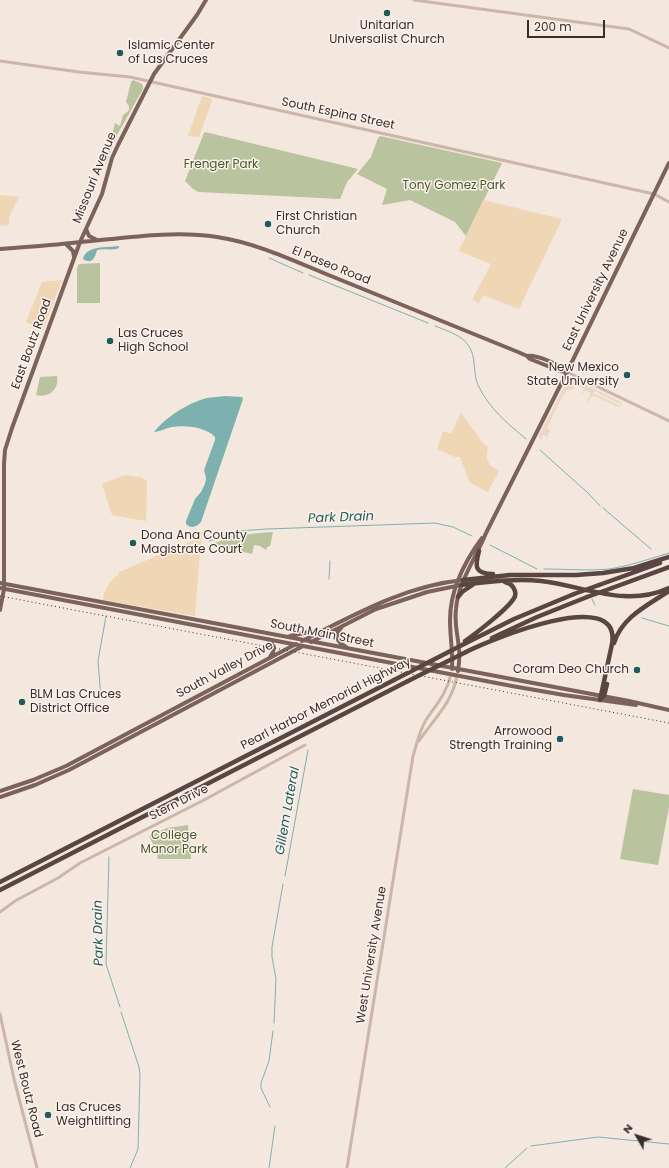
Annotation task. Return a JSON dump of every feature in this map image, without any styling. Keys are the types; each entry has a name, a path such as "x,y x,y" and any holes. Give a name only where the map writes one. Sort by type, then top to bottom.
{"highway":[{"path":"478,551 476,564 481,573 510,575 576,576 634,568 669,558"},
{"name":"Pearl Harbor Memorial Highway","path":"0,882 440,657 466,642 514,619 574,594 669,558"},
{"path":"482,644 502,632 537,617 669,567"},
{"path":"461,582 510,575"},
{"path":"461,582 475,583 523,580 540,581 614,596 626,597 644,596 669,589"},
{"path":"466,642 499,614 514,598 515,590 512,585 505,582 494,582"},
{"path":"458,596 475,583"},
{"path":"602,698 614,644 620,630 628,619 669,589"},
{"path":"482,644 519,630 547,622 578,617 590,617 601,620 609,626 613,634 602,698"},
{"name":"Pearl Harbor Memorial Highway","path":"0,890 482,644"}],"main road":[{"name":"Missouri Avenue","path":"80,242 102,194 112,158 150,82 160,65 197,15 206,0"},
{"name":"East University Avenue","path":"461,582 478,551 486,532 567,372 669,163"},
{"path":"86,229 89,236 97,240"},
{"name":"El Paseo Road","path":"0,249 65,244 124,237 189,235 216,237 241,242 302,264 527,356 530,359 560,371 567,372"},
{"name":"East Boutz Road","path":"0,610 2,597 5,450 20,403 80,242"},
{"path":"65,244 73,251 74,258"},
{"name":"East University Avenue","path":"458,669 460,652 455,614 458,596 461,582 473,550 486,532"},
{"name":"South Valley Drive","path":"0,797 39,784 68,770 368,613 431,591 455,586 461,582"},
{"name":"South Valley Drive","path":"0,791 33,780 66,766 268,658 366,608 435,584 461,582"},
{"name":"South Main Street","path":"2,586 348,648 602,698 629,705 640,705 669,710"},
{"name":"South Main Street","path":"2,586 451,674 564,695 602,698"},
{"path":"452,668 453,656 450,611 455,586"},
{"path":"347,624 338,632 337,637 339,642 348,648"},
{"path":"285,637 299,635 328,627"},
{"path":"268,639 273,644 274,648 268,658"},
{"name":"West University Avenue","path":"451,674 452,668"},
{"name":"West University Avenue","path":"457,675 458,669"}],"street":[{"path":"414,0 629,28 669,48"},
{"name":"South Espina Street","path":"0,61 79,72 130,77 654,194 669,202"},
{"path":"567,372 669,421"},
{"name":"West University Avenue","path":"347,1168 410,774 420,731 442,697 451,674"},
{"name":"West University Avenue","path":"417,745 444,708 453,690 457,675"},
{"name":"Stern Drive","path":"0,912 14,901 58,878 80,863 204,800 305,745"},
{"name":"West Boutz Road","path":"0,1014 14,1079 37,1168"}],"green space":[{"path":"133,80 142,84 143,89 117,135 105,166 115,123 120,126 123,115 129,110 129,106 126,102 131,82"},
{"name":"Frenger Park","path":"205,132 358,169 347,182 340,199 199,192 193,189 185,181"},
{"name":"Tony Gomez Park","path":"380,136 502,163 466,236 455,222 410,200 382,205 387,189 357,174 371,157"},
{"path":"100,263 100,303 77,303 77,268 79,264"},
{"path":"57,376 55,389 52,392 41,396 36,395 40,377"},
{"path":"273,532 270,546 267,547 266,550 260,546 254,545 252,554 220,547 214,543 243,535"},
{"path":"633,789 669,795 669,807 658,865 620,859"},
{"name":"College Manor Park","path":"188,825 191,859 158,859 155,848 149,836 167,828"}],"sand":[{"path":"202,96 211,98 212,101 199,137 188,136"},
{"path":"0,195 19,197 9,217 9,225 0,226"},
{"path":"483,200 562,219 519,309 483,295 479,303 472,300 491,264 459,251"},
{"path":"62,280 43,330 26,322 42,282"},
{"path":"461,413 484,444 488,447 487,458 489,464 499,471 488,492 470,483 460,457 455,457 437,449 443,431 451,434"},
{"path":"125,475 141,477 147,481 146,521 112,515 102,484"},
{"path":"200,532 203,532 195,616 103,600 103,596 110,582 119,574 119,572 194,540 195,537 199,536"}],"shaded area":[{"path":"569,378 572,378 621,402 622,405 594,391 593,393 621,406 618,407 595,396 591,397 585,406 591,393 585,390 582,394 584,389 575,385 573,389 567,390 563,395 547,428 550,430 547,437 543,435 541,440 539,435"}],"water":[{"path":"119,246 117,249 97,250 93,260 91,261 86,261 83,259 88,251 93,249"},
{"path":"225,396 242,397 243,399 201,522 192,527 186,524 186,521 195,499 205,484 206,478 204,470 215,437 201,429 183,426 172,427 154,432 171,416 192,403 207,398"}],"waterway":[{"path":"269,258 303,273"},
{"path":"309,275 428,323"},
{"path":"435,326 456,335 466,342 473,355 475,375 483,395 512,428 526,439"},
{"path":"540,450 588,493 600,506"},
{"path":"603,508 651,549"},
{"name":"Park Drain","path":"209,541 238,531 435,523 453,527 472,536"},
{"name":"Park Drain","path":"490,545 537,569"},
{"name":"Park Drain","path":"544,569 609,569 669,553"},
{"path":"329,579 330,561"},
{"path":"592,599 595,605"},
{"name":"Park Drain","path":"101,698 98,661 106,616"},
{"name":"Park Drain","path":"642,618 669,626"},
{"name":"Gillem Lateral","path":"285,876 308,750"},
{"name":"Park Drain","path":"109,857 106,964 120,1007"},
{"name":"Gillem Lateral","path":"274,1023 276,979 272,957 272,947 283,884"},
{"name":"Park Drain","path":"121,1012 140,1074 138,1149 130,1168"},
{"name":"Gillem Lateral","path":"270,1107 261,1088 261,1083 269,1061 273,1031"},
{"name":"Gillem Lateral","path":"269,1168 275,1126"},
{"path":"531,1146 598,1137 669,1144"},
{"path":"505,1168 527,1148"}],"railway":[{"path":"0,596 669,723"}],"place":[{"name":"Unitarian Universalist Church","path":"387,13"},
{"name":"Islamic Center of Las Cruces","path":"120,53"},
{"name":"First Christian Church","path":"268,224"},
{"name":"Las Cruces High School","path":"110,341"},
{"name":"New Mexico State University","path":"627,375"},
{"name":"Dona Ana County Magistrate Court","path":"133,543"},
{"name":"Coram Deo Church","path":"637,670"},
{"name":"BLM Las Cruces District Office","path":"22,702"},
{"name":"Arrowood Strength Training","path":"560,739"},
{"name":"Las Cruces Weightlifting","path":"48,1115"}]}
